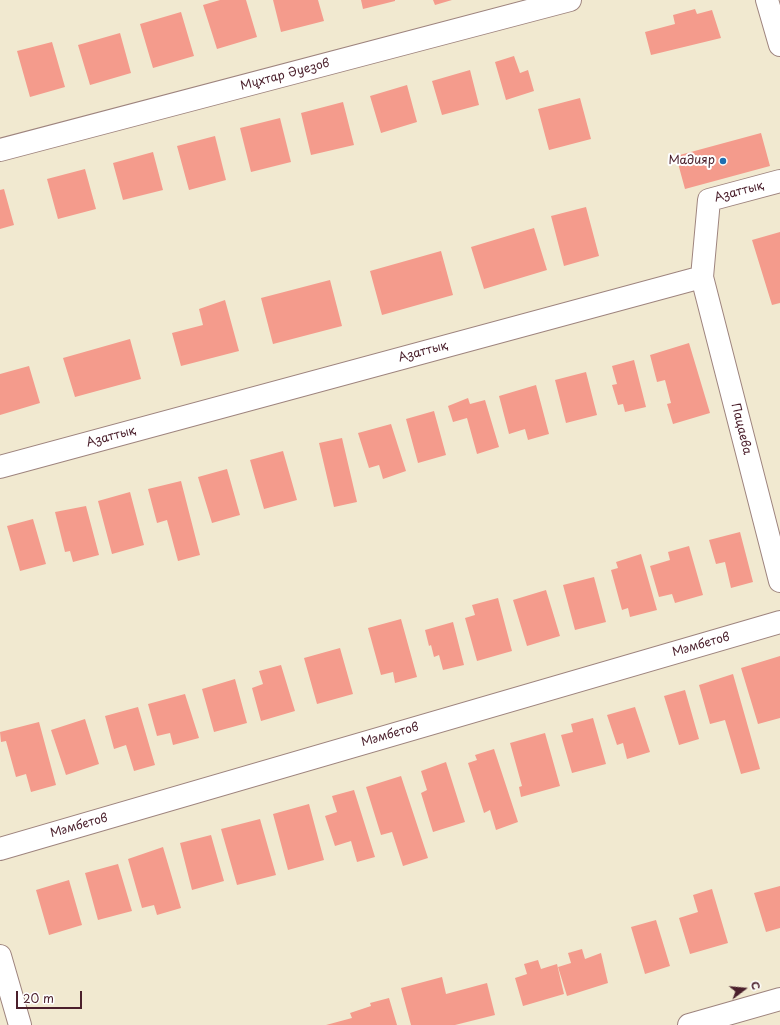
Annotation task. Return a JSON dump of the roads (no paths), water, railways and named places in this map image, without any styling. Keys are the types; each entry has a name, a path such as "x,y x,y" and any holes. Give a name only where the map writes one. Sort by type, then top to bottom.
{"street":[{"name":"Мұхтар Әуезов","path":"0,150 570,0"},
{"path":"767,0 780,45"},
{"name":"Азаттық","path":"0,467 702,277 709,200 780,181"},
{"name":"Пацаева","path":"702,277 780,581"},
{"name":"Мәмбетов","path":"0,849 780,622"},
{"path":"0,956 20,1025"},
{"path":"689,1025 780,999"}],"place":[{"name":"Мадияр","path":"723,161"}]}
